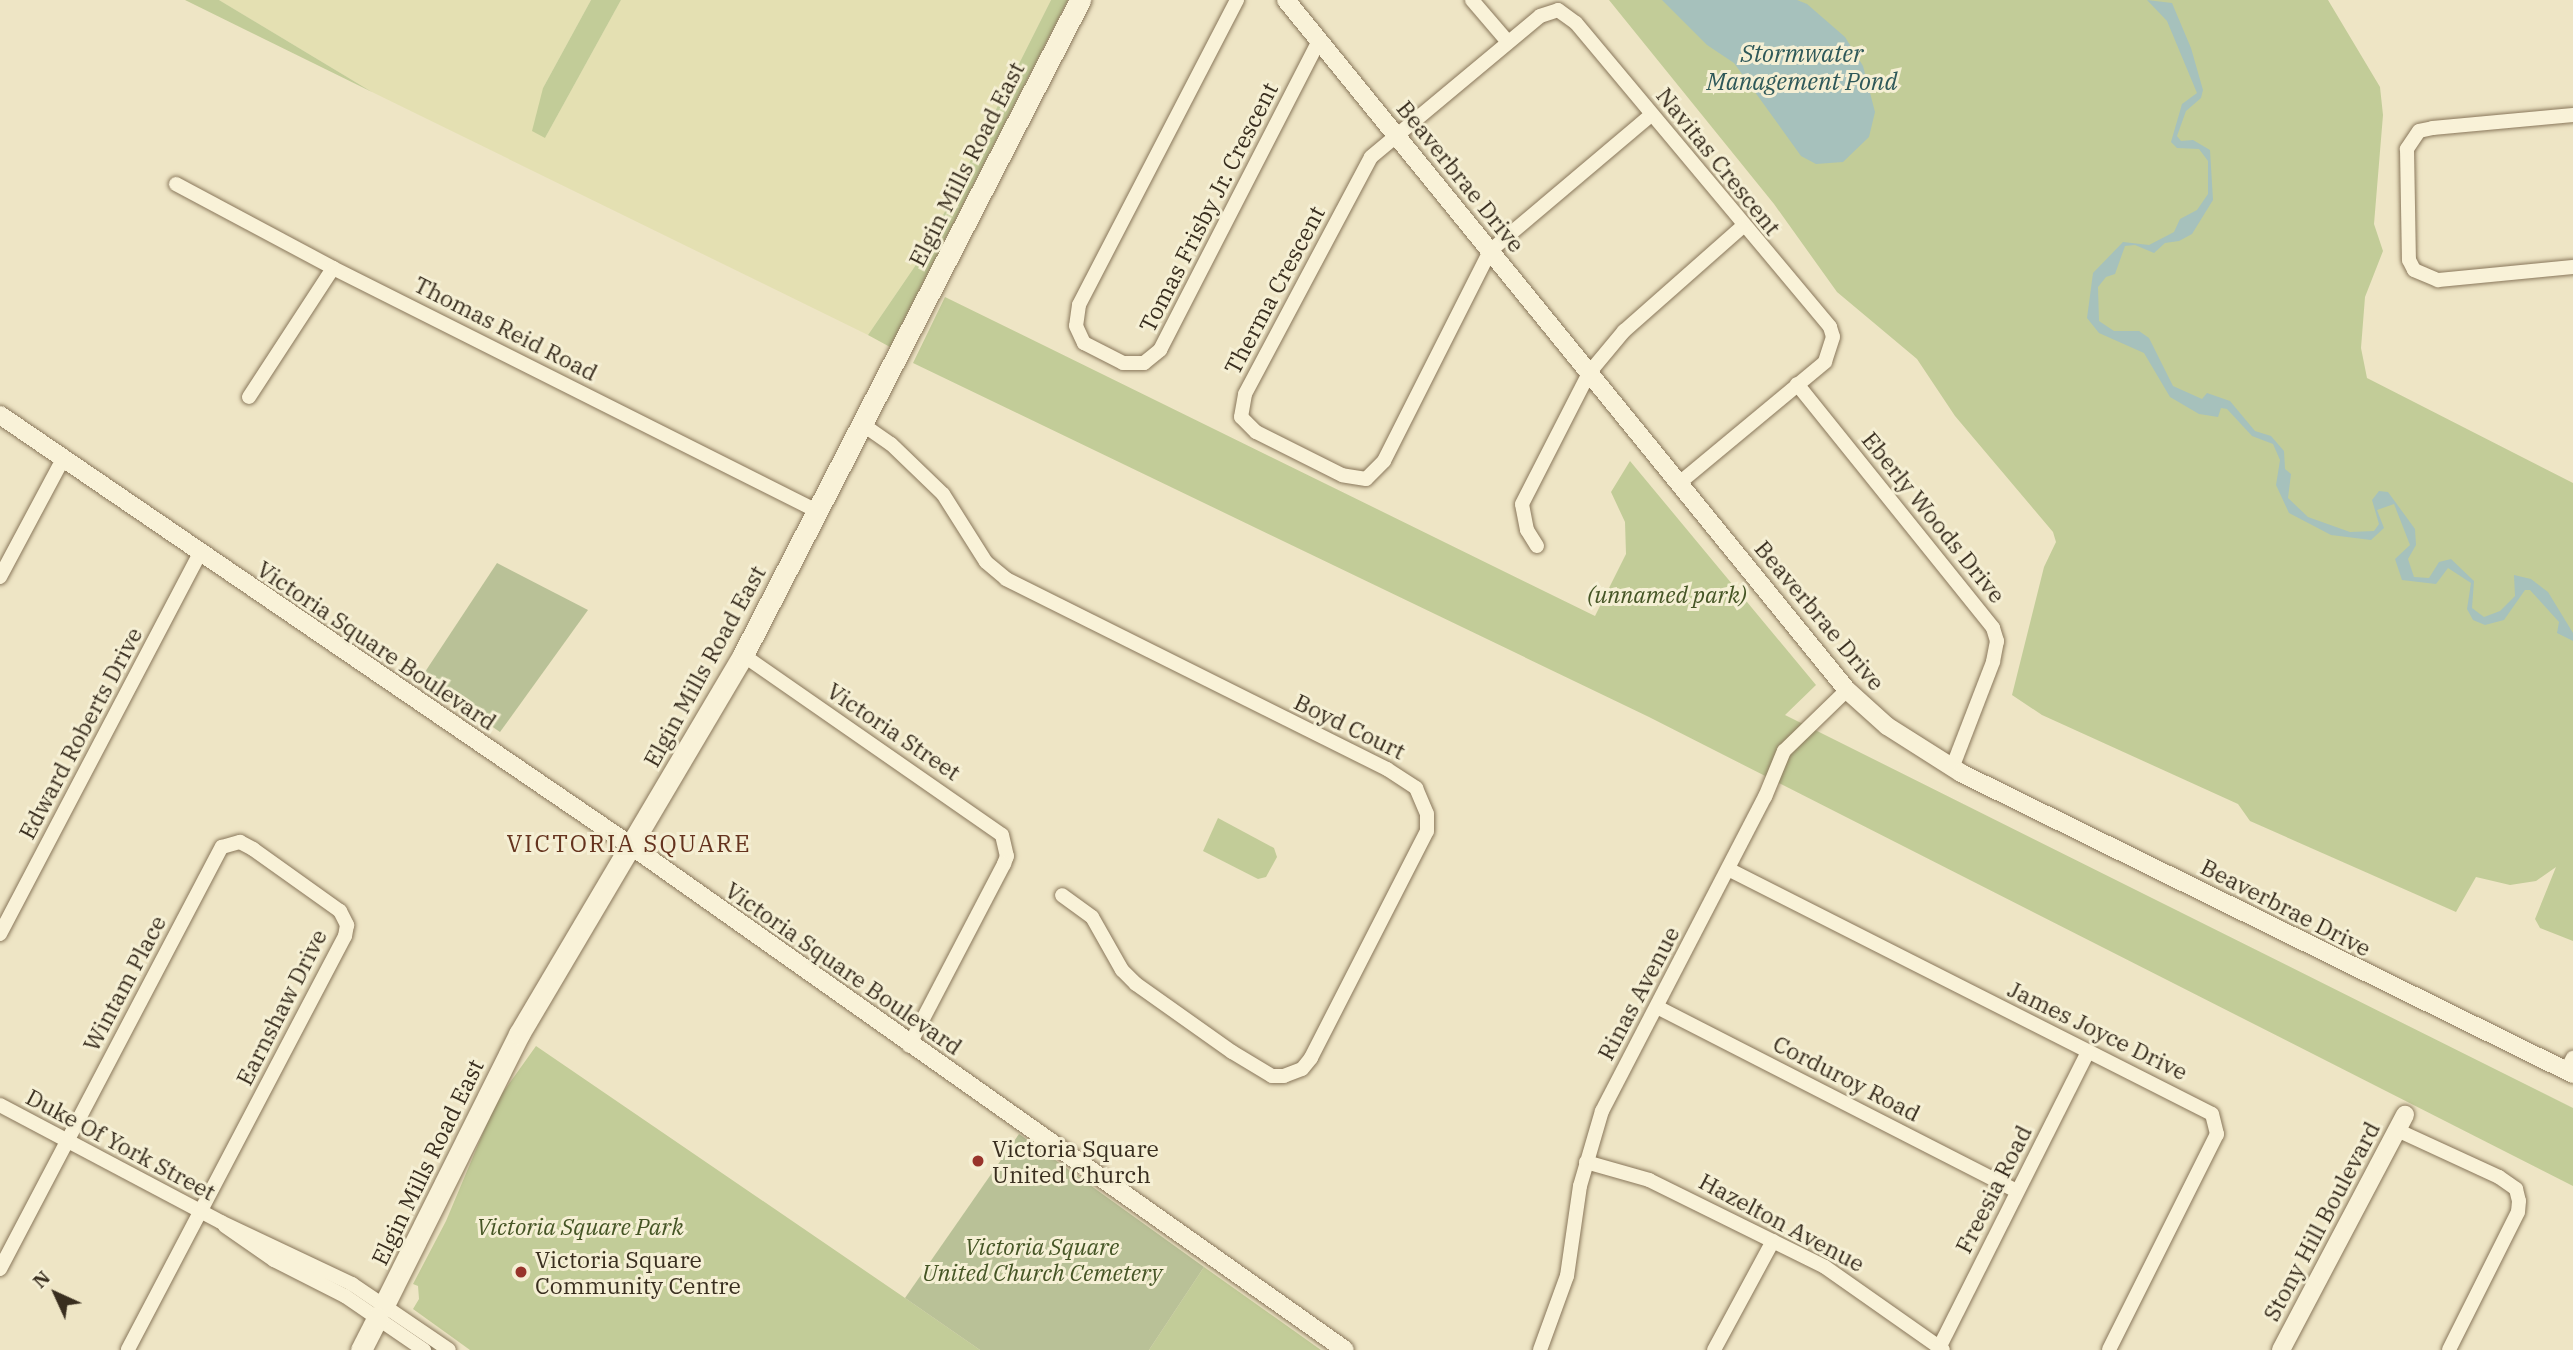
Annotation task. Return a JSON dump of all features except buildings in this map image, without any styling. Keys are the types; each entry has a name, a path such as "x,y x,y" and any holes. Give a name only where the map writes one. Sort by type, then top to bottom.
{"main road":[{"name":"Elgin Mills Road East","path":"360,1350 519,1034 743,655 1080,0"}],"street":[{"name":"Tomas Frisby Jr. Crescent","path":"1237,0 1079,305 1076,326 1084,343 1124,363 1144,363 1160,350 1320,41"},
{"name":"Beaverbrae Drive","path":"1286,0 1847,690 1908,743 1952,768 2571,1068"},
{"path":"1472,0 1508,42"},
{"name":"Navitas Crescent","path":"1395,134 1549,11 1563,12 1651,114 1742,227 1830,327 1830,355 1679,483"},
{"path":"1490,251 1651,114"},
{"path":"2573,115 2433,128 2419,131 2407,149 2409,260 2414,270 2438,279 2573,267"},
{"name":"Therma Crescent","path":"1395,134 1364,167 1245,394 1241,416 1248,425 1342,475 1366,479 1384,461 1490,251"},
{"name":"Thomas Reid Road","path":"176,184 333,268 817,511"},
{"path":"1537,546 1527,530 1522,504 1589,373 1623,331 1742,227"},
{"path":"250,397 333,268"},
{"name":"Eberly Woods Drive","path":"1797,384 1993,628 1997,641 1993,662 1952,768"},
{"name":"Victoria Square Boulevard","path":"0,415 629,845 1345,1350"},
{"name":"Boyd Court","path":"862,424 891,444 943,494 986,562 1006,579 1405,779 1416,788 1427,814 1427,831 1311,1058 1302,1069 1284,1076 1272,1076 1232,1052 1136,984 1122,970 1092,918 1062,895"},
{"path":"0,577 62,459"},
{"name":"Edward Roberts Drive","path":"0,934 200,553"},
{"name":"Victoria Street","path":"743,655 982,818 1002,835 1007,853 909,1045"},
{"name":"Rinas Avenue","path":"1540,1350 1567,1276 1586,1162 1602,1111 1728,869 1784,751 1847,690"},
{"name":"Earnshaw Drive","path":"201,1211 347,925 340,911 253,849 240,842 222,847"},
{"name":"Wintam Place","path":"0,1269 222,847"},
{"name":"James Joyce Drive","path":"1728,869 2186,1099 2217,1122 2217,1134 2109,1350"},
{"name":"Corduroy Road","path":"1657,1007 2017,1191"},
{"name":"Freesia Road","path":"1940,1349 2088,1052"},
{"name":"Duke Of York Street","path":"0,1105 221,1222 240,1240 345,1296 381,1312"},
{"path":"2401,1123 2499,1177 2516,1189 2519,1201 2518,1212 2449,1350"},
{"name":"Stony Hill Boulevard","path":"2281,1350 2401,1123"},
{"name":"Hazelton Avenue","path":"1586,1162 1649,1180 1844,1278 1940,1349"},
{"path":"128,1350 201,1211"},
{"path":"1714,1350 1773,1241"},
{"path":"381,1312 424,1350"},
{"path":"381,1312 449,1350"}],"shaded area":[{"path":"219,0 591,0 543,88 545,138 621,0 1051,0 924,253 868,335 372,92"}],"green space":[{"path":"185,0 219,0 372,92"},
{"path":"591,0 621,0 545,138 532,131 543,88"},
{"path":"1051,0 1068,0 890,347 868,335 924,253"},
{"path":"1609,0 2328,0 2380,87 2383,115 2374,224 2383,251 2365,297 2361,348 2367,378 2573,483 2573,941 2540,928 2535,919 2556,867 2536,881 2510,885 2476,877 2456,912 2250,821 2238,804 2042,715 2012,695 2044,567 2056,542 2053,532 1955,416 1917,359 1837,292 1774,204"},
{"name":"(unnamed park)","path":"945,297 1595,616 1626,554 1625,522 1611,492 1630,461 1816,685 1785,715 2573,1108 2573,1186 1649,717 913,363"},
{"path":"497,563 588,610 500,732 421,678"},
{"path":"1218,818 1274,848 1277,857 1266,877 1258,879 1203,851"},
{"name":"Victoria Square Park","path":"536,1046 980,1350 470,1350 413,1309 419,1299 418,1286 413,1284 446,1221 496,1102"},
{"name":"Victoria Square United Church Cemetery","path":"1019,1134 1204,1267 1149,1350 980,1350 905,1298"},
{"path":"1204,1267 1321,1350 1149,1350"}],"water":[{"name":"Stormwater Management Pond","path":"1662,0 1797,0 1807,4 1845,37 1863,66 1875,112 1869,137 1843,162 1816,164 1801,156 1734,63 1707,45"},
{"path":"2147,0 2172,3 2191,48 2203,90 2201,98 2186,111 2177,136 2181,141 2193,140 2210,150 2213,200 2192,234 2179,241 2165,243 2154,253 2135,245 2125,246 2115,274 2106,277 2098,287 2099,321 2114,331 2139,331 2149,338 2173,386 2202,399 2207,393 2230,401 2255,431 2271,436 2284,451 2285,469 2291,474 2288,498 2308,517 2350,532 2374,531 2379,524 2372,500 2379,491 2388,492 2415,529 2416,545 2408,559 2414,577 2429,578 2439,562 2451,559 2474,581 2472,608 2484,617 2500,611 2515,596 2514,575 2531,579 2548,592 2573,633 2573,641 2557,633 2559,622 2530,590 2525,590 2504,620 2485,625 2473,620 2467,609 2471,583 2448,568 2436,584 2402,580 2395,559 2410,545 2394,504 2377,510 2384,528 2371,540 2331,535 2289,513 2276,485 2280,460 2273,444 2252,436 2227,409 2221,408 2218,417 2199,414 2170,397 2144,353 2099,333 2087,318 2093,273 2123,242 2149,245 2174,232 2180,219 2197,210 2208,194 2208,161 2199,149 2177,148 2171,142 2182,104 2197,93 2167,21"}],"place":[{"name":"Victoria Square United Church","path":"978,1161"},
{"name":"Victoria Square Community Centre","path":"521,1272"}],"district":[{"name":"VICTORIA SQUARE","path":"629,844"}]}
